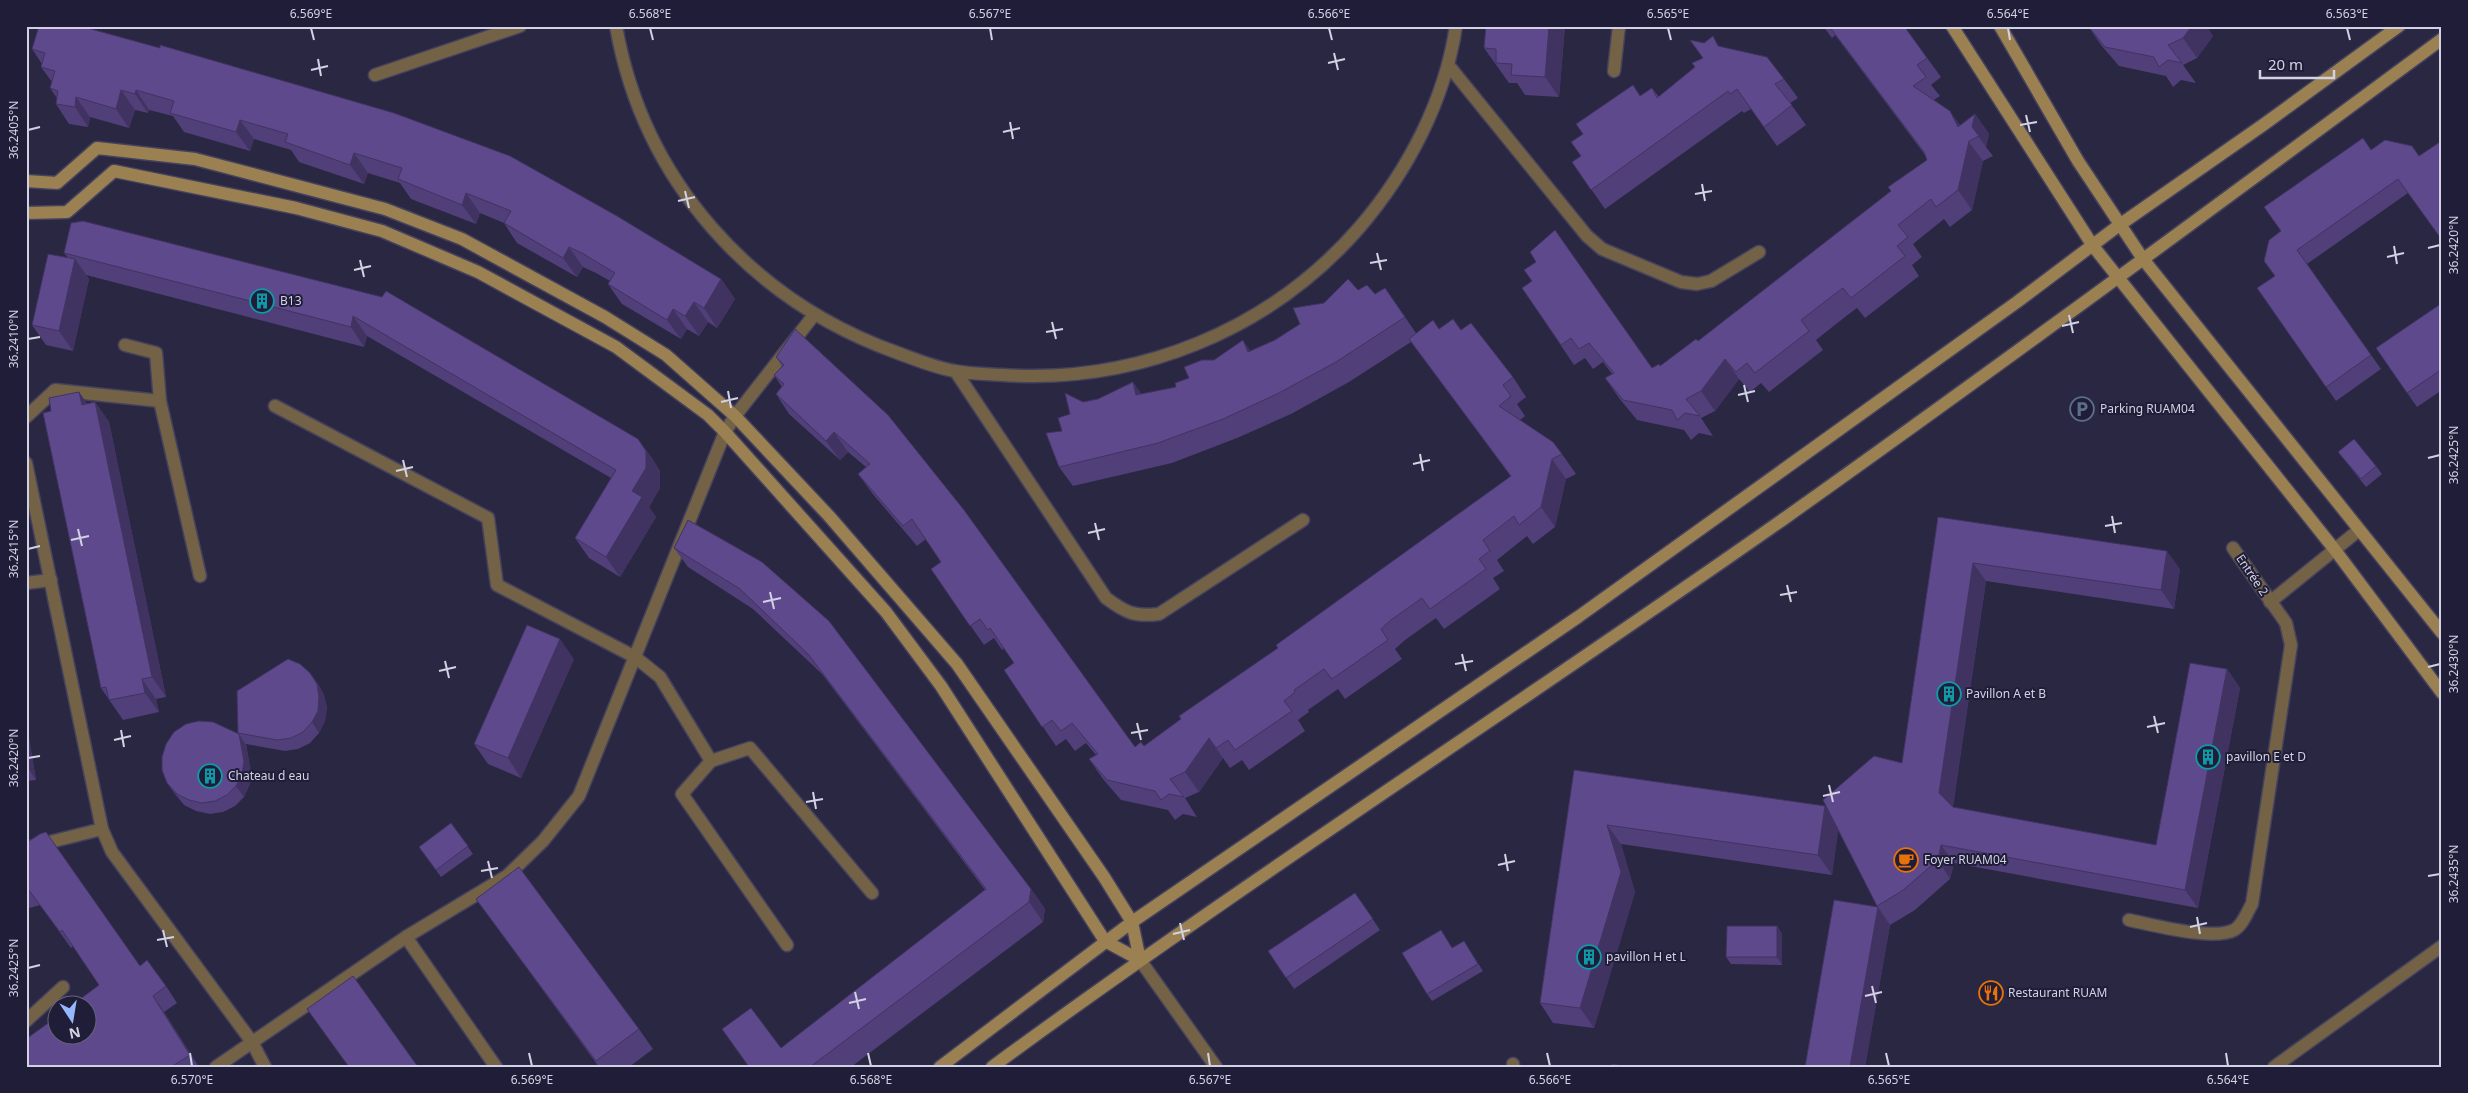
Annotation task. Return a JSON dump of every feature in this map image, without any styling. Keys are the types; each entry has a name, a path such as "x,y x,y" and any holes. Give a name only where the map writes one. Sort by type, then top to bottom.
{"main road":[{"path":"1952,26 2093,246 2334,550 2442,693"},
{"path":"2000,26 2078,161 2118,226 2142,259 2442,633"},
{"path":"940,1067 1105,941 1578,617 2093,246 2118,226 2263,125 2399,26"},
{"path":"992,1067 1140,960 1784,518 2442,39"},
{"path":"26,181 57,183 97,148 194,158 385,208 462,240 605,317 666,355 735,416 829,516 957,664 1104,877 1132,922 1140,960"},
{"path":"26,213 67,212 114,171 296,208 382,231 478,272 616,348 708,415 726,432 892,619 940,686 1105,941 1140,960"}],"street":[{"path":"375,75 520,26"},
{"path":"616,26 620,52 637,106 661,156 691,203 727,246 768,283 814,316 865,342 956,372 1031,377 1088,373 1143,363 1197,345 1249,320 1296,288 1338,251 1376,208 1407,160 1432,110 1449,66 1456,26"},
{"path":"1614,71 1619,26"},
{"path":"1449,66 1586,236 1602,248 1681,282 1697,284 1711,281 1759,252"},
{"path":"216,1067 406,937 507,876 543,842 579,796 726,432 735,416 814,316"},
{"path":"125,345 156,353 160,401 200,576"},
{"path":"956,372 1106,598 1123,610 1141,616 1159,614 1303,520"},
{"path":"26,417 55,390 160,401"},
{"path":"275,406 488,518 497,585 635,657 660,677 711,762"},
{"path":"26,463 102,829 112,852 252,1042 265,1067"},
{"path":"2270,602 2359,530"},
{"name":"Entrée 2","path":"2129,920 2206,934 2234,930 2241,924 2252,904 2291,645 2286,624 2233,548"},
{"path":"26,583 51,580"},
{"path":"787,945 682,794 711,762 750,748 872,893"},
{"path":"26,848 102,829"},
{"path":"406,937 496,1067"},
{"path":"2274,1067 2442,946"},
{"path":"1140,960 1216,1067"},
{"path":"26,1021 63,987"}],"building":[{"path":"39,26 80,26 160,48 160,45 394,113 510,156 617,216 721,279 704,308 694,302 685,316 673,309 667,320 608,284 615,273 582,253 569,247 563,258 504,223 511,211 466,193 462,205 398,179 402,168 354,153 350,165 285,142 288,134 240,120 236,132 170,113 174,101 136,90 135,94 121,90 116,109 76,97 75,107 56,104 58,91 50,88 55,71 41,67 45,53 32,49"},
{"path":"1486,26 1549,26 1545,77 1511,75 1512,64 1496,63 1496,49 1484,48"},
{"path":"1829,26 1904,26 1927,58 1917,65 1926,77 1913,86 1950,111 1958,127 1975,114 1972,127 1979,136 1969,141 1958,190 1936,207 1931,199 1898,225 1908,237 1897,246 1905,256 1851,298 1843,288 1801,320 1809,331 1755,373 1747,363 1736,372 1725,359 1701,391 1686,399 1700,416 1685,413 1677,420 1672,410 1623,400 1605,378 1614,373 1589,343 1579,349 1571,338 1561,345 1522,288 1532,281 1524,270 1536,262 1530,252 1555,230 1652,368 1659,364 1660,366 1696,339 1698,341 1891,191 1888,187 1927,160 1924,152"},
{"path":"2088,26 2192,26 2183,38 2168,45 2182,63 2168,60 2159,67 2154,57 2105,47"},
{"path":"1713,36 1718,46 1767,57 1784,79 1775,84 1792,105 1764,127 1737,89 1730,94 1728,91 1591,190 1572,162 1581,156 1571,142 1583,134 1576,124 1633,85 1640,96 1652,88 1657,98 1695,67 1692,63 1703,58 1690,40 1704,43"},
{"path":"2363,138 2371,150 2385,140 2412,146 2419,156 2440,142 2442,145 2442,240 2398,179 2297,250 2371,355 2326,387 2257,288 2275,276 2264,261 2269,240 2281,231 2264,207"},
{"path":"83,221 382,297 386,291 638,439 646,451 646,468 632,491 642,497 606,557 575,538 616,470 353,316 351,327 64,253 71,223"},
{"path":"48,254 75,259 59,331 32,325"},
{"path":"1348,279 1358,290 1367,285 1375,294 1385,288 1405,317 1336,362 1277,394 1223,419 1158,443 1059,467 1046,433 1062,431 1058,418 1070,414 1065,393 1083,402 1098,399 1133,382 1136,395 1176,387 1175,383 1189,378 1184,367 1202,360 1214,360 1243,340 1248,352 1275,340 1300,324 1293,308 1324,303"},
{"path":"2442,303 2442,369 2407,393 2376,348"},
{"path":"1453,319 1461,330 1471,323 1513,377 1503,385 1511,396 1499,406 1553,442 1562,454 1552,459 1541,507 1519,525 1514,516 1483,540 1490,551 1479,559 1486,569 1430,609 1422,598 1391,620 1381,629 1388,640 1332,679 1324,669 1294,690 1295,692 1284,701 1292,711 1235,750 1228,740 1216,748 1209,738 1185,772 1170,779 1184,797 1169,794 1161,800 1155,791 1107,780 1089,759 1098,754 1072,723 1061,731 1052,720 1042,727 1004,670 1014,663 990,628 988,630 980,619 970,626 931,569 941,562 912,519 903,526 858,474 870,464 834,432 826,441 776,394 784,384 774,375 784,365 776,357 795,329 888,415 964,510 1135,747 1141,742 1144,746 1181,719 1179,716 1278,648 1276,645 1511,476 1409,339 1433,320 1439,329"},
{"path":"79,392 82,405 95,402 152,677 142,679 145,693 109,700 106,687 101,688 43,413 51,411 49,398"},
{"path":"2354,439 2376,466 2361,479 2338,452"},
{"path":"1938,517 2167,551 2161,590 1973,563 1939,793 1953,807 2156,845 2190,663 2227,669 2185,890 1941,845 1938,860 1902,891 1877,906 1823,800 1874,756 1902,763"},
{"path":"688,520 762,562 829,621 1031,889 1029,902 810,1067 749,1067 722,1029 751,1008 781,1048 986,889 808,654 740,589 674,548"},
{"path":"527,625 560,639 508,758 474,744"},
{"name":"Chateau d eau","path":"288,659 300,664 310,673 317,684 319,697 318,711 312,722 303,732 291,738 277,740 238,733 237,691"},
{"name":"Chateau d eau","path":"199,721 213,722 239,734 244,761 242,774 236,786 227,795 215,801 202,803 189,800 177,794 167,783 162,770 162,757 166,744 174,732 186,724"},
{"name":"pavillon H et L","path":"1574,770 1825,806 1818,855 1607,825 1621,872 1580,1008 1540,1003"},
{"path":"451,823 468,846 436,870 419,847"},
{"path":"46,832 140,966 147,960 166,986 153,996 190,1055 171,1067 26,1067 26,1039 48,1023 48,1046 98,1046 98,996 84,996 99,985 62,930 60,932 28,889 26,890 26,843"},
{"path":"519,867 639,1029 596,1061 476,899"},
{"path":"1355,893 1373,919 1286,978 1268,951"},
{"path":"1834,900 1878,907 1850,1067 1805,1067"},
{"path":"1727,926 1777,926 1777,957 1726,957"},
{"path":"1441,930 1452,948 1464,941 1478,964 1427,994 1402,953"},
{"path":"353,976 418,1067 349,1067 307,1009"},
{"path":"1612,1064 1629,1067 1612,1067"}],"place":[{"name":"B13","path":"262,301"},
{"name":"Parking RUAM04","path":"2082,409"},
{"name":"Pavillon A et B","path":"1949,694"},
{"name":"pavillon E et D","path":"2208,757"},
{"name":"Chateau d eau","path":"210,776"},
{"name":"Foyer RUAM04","path":"1906,860"},
{"name":"pavillon H et L","path":"1589,957"},
{"name":"Restaurant RUAM","path":"1991,993"}]}
